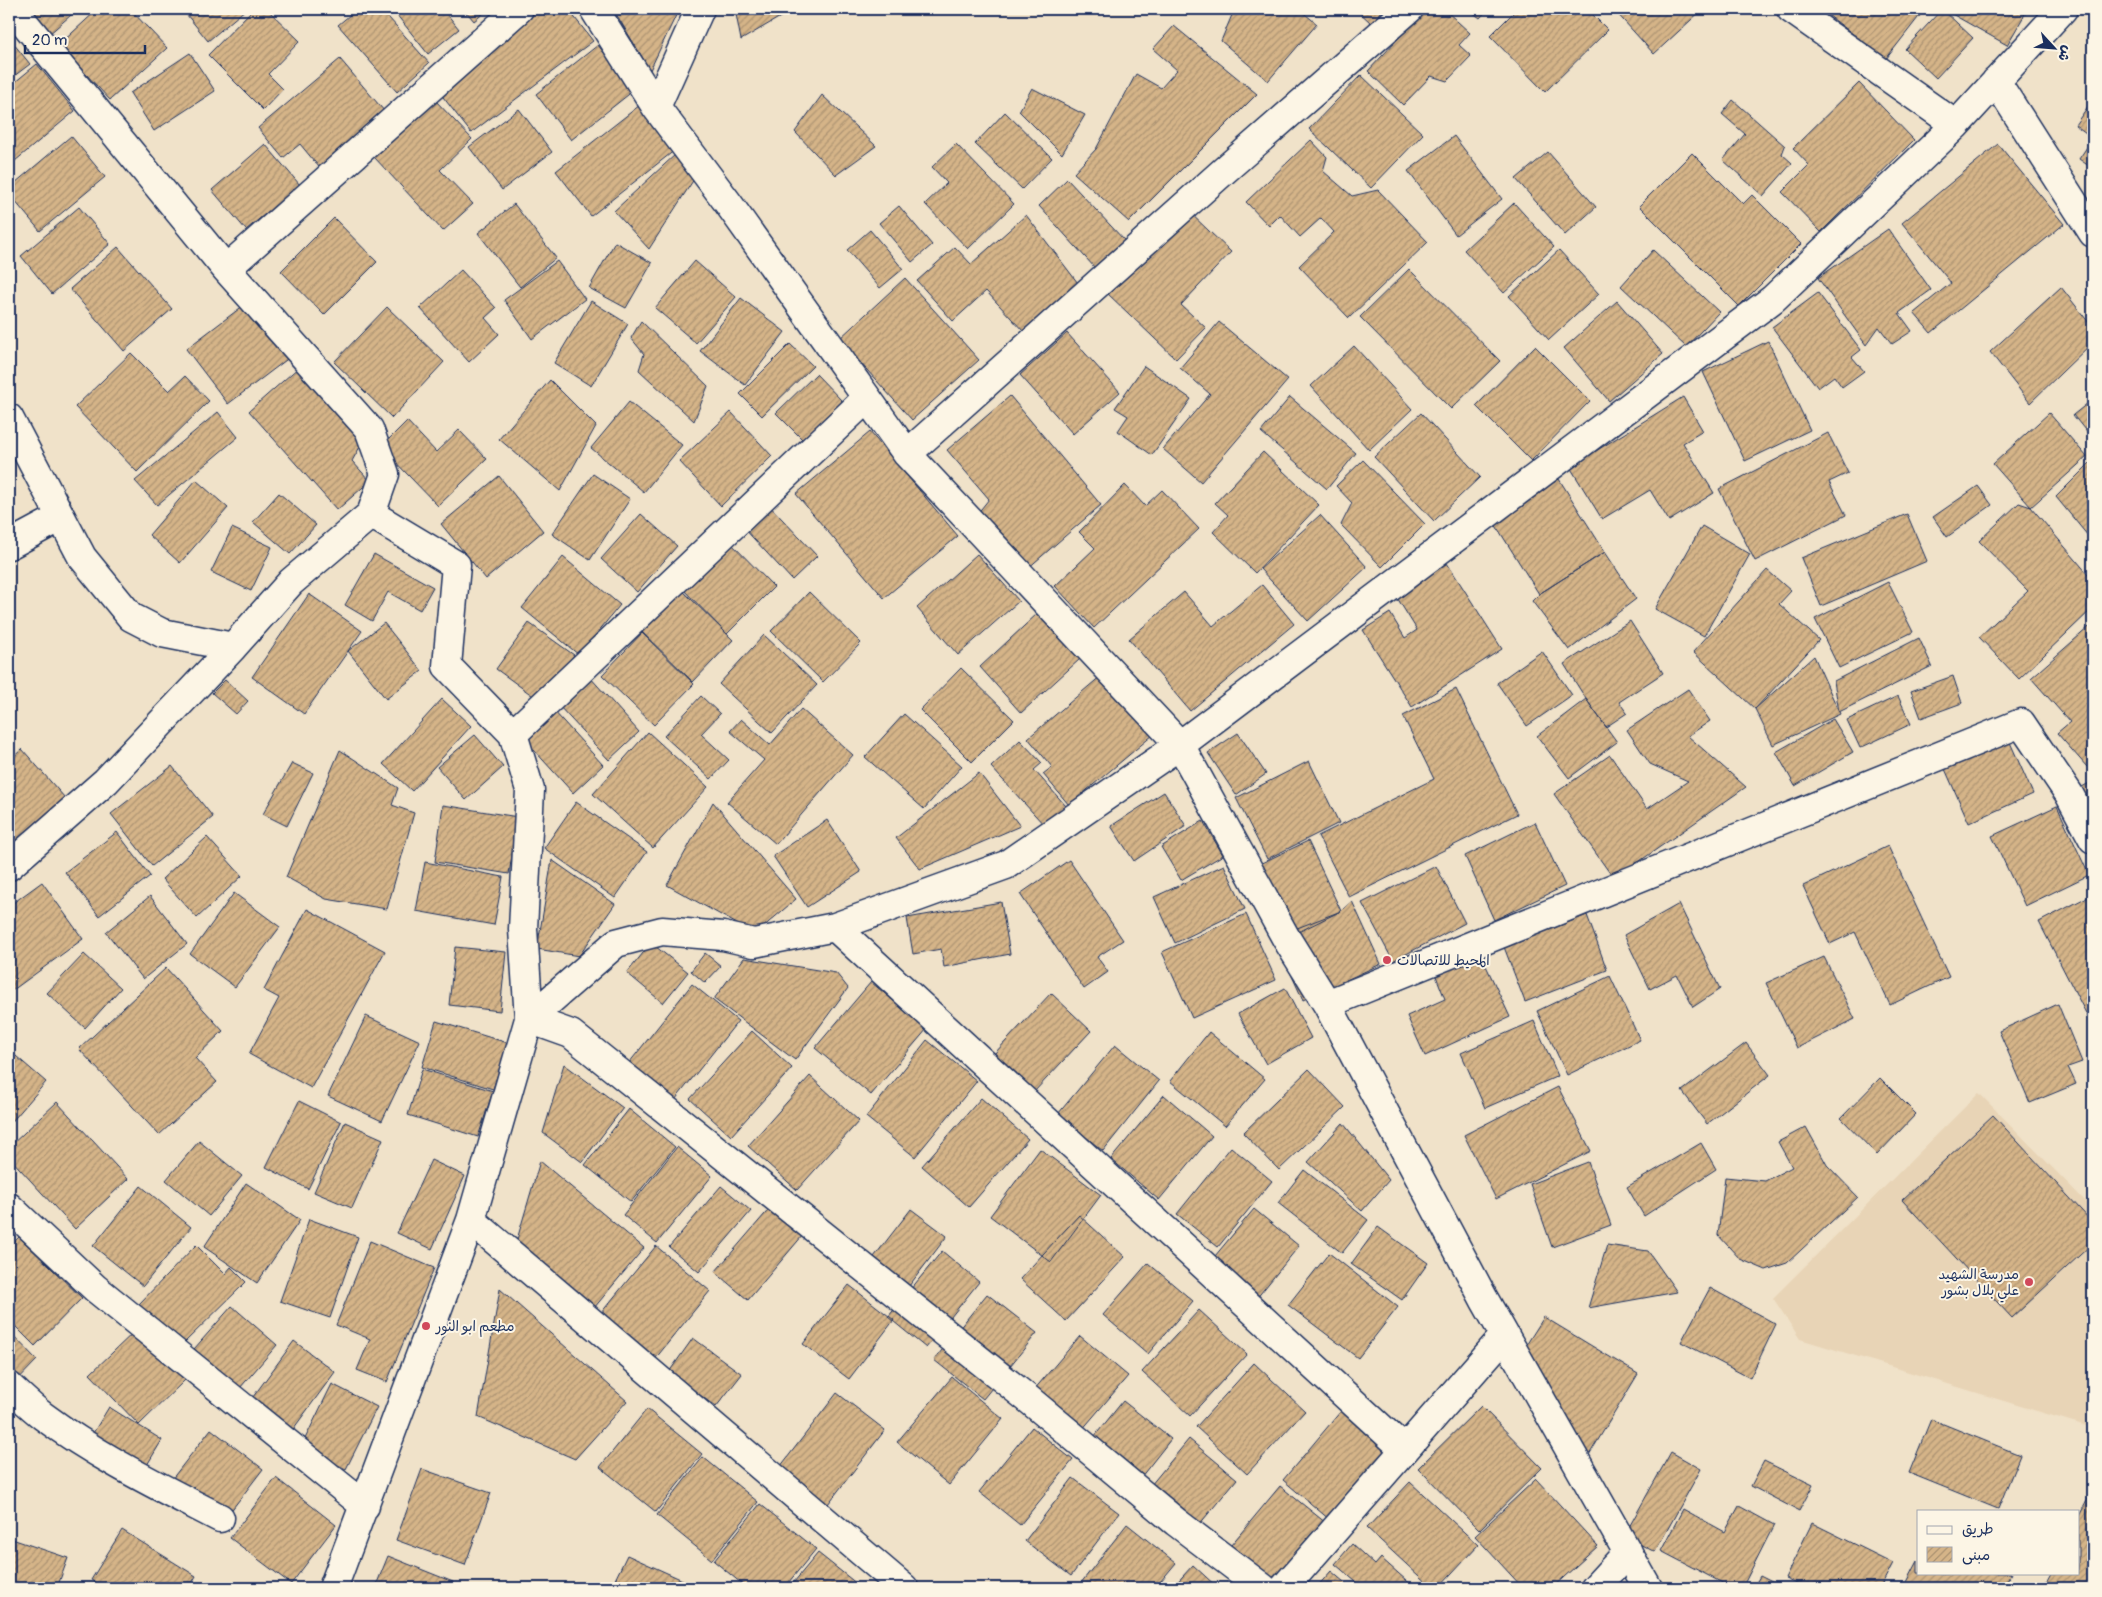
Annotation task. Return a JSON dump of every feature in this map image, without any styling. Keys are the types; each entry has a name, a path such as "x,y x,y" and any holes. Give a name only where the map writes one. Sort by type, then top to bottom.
{"street":[{"path":"9,866 106,781 233,647 291,582 371,514 385,474 369,429 226,269 13,9"},
{"path":"226,269 519,9"},
{"path":"594,9 656,107 728,202 866,399 907,454 1180,744 1286,938 1327,1004 1504,1336 1648,1588"},
{"path":"656,107 700,9"},
{"path":"907,454 1226,169 1410,9"},
{"path":"1791,9 1956,125"},
{"path":"529,1019 616,943 662,931 723,936 754,943 834,927 1006,865 1180,744 1773,299 1956,125 2063,9"},
{"path":"1996,81 2093,234"},
{"path":"513,734 866,399"},
{"path":"9,418 82,557 131,617 162,632 233,647"},
{"path":"333,1588 471,1220 529,1019 523,929 530,790 513,734 447,666 456,566 371,514"},
{"path":"9,545 61,517"},
{"path":"1327,1004 2020,723 2069,794 2093,839"},
{"path":"834,927 1404,1449"},
{"path":"529,1019 571,1034 1027,1398 1176,1522 1263,1588"},
{"path":"9,1207 95,1288 365,1506"},
{"path":"471,1220 904,1588"},
{"path":"1284,1588 1504,1336"},
{"path":"9,1386 43,1416 140,1478 220,1518"},
{"path":"1596,1588 1628,1552"}],"shaded area":[{"path":"1979,1093 2093,1209 2093,1428 1800,1339 1773,1298"}],"building":[{"path":"26,9 78,9 48,35"},
{"path":"98,9 130,9 167,48 110,100 59,45"},
{"path":"182,9 246,9 208,41"},
{"path":"253,9 267,9 300,41 268,74 283,89 263,110 208,55"},
{"path":"357,9 381,9 429,63 397,92 338,25"},
{"path":"392,9 443,9 459,29 428,54"},
{"path":"464,9 489,9 474,21"},
{"path":"539,9 568,9 593,41 471,133 436,88"},
{"path":"613,9 679,9 650,70"},
{"path":"735,9 794,9 741,40"},
{"path":"1225,9 1299,9 1317,24 1268,81 1221,41 1232,15"},
{"path":"1356,9 1384,9 1371,23"},
{"path":"1426,9 1444,9 1470,33 1459,45 1471,56 1447,81 1431,76 1403,105 1368,71"},
{"path":"1468,9 1488,9 1480,18"},
{"path":"1517,9 1587,9 1608,30 1545,92 1490,36"},
{"path":"1615,9 1703,9 1654,54"},
{"path":"1820,9 1925,9 1886,59"},
{"path":"1942,9 1973,38 1936,78 1905,49"},
{"path":"1943,9 2028,9 2007,45"},
{"path":"1174,26 1257,94 1129,222 1074,173 1096,149 1136,74 1161,88 1177,70 1153,49"},
{"path":"9,38 30,64 9,80"},
{"path":"598,45 633,91 571,140 536,94"},
{"path":"190,53 215,91 154,131 130,93"},
{"path":"340,59 385,112 319,167 300,144 283,158 258,128"},
{"path":"37,64 75,111 9,166 9,87"},
{"path":"1361,75 1423,134 1371,188 1309,129"},
{"path":"1859,83 1914,140 1821,232 1782,192 1809,165 1793,148"},
{"path":"1032,88 1085,115 1062,154 1019,111"},
{"path":"822,95 876,146 836,175 795,132"},
{"path":"2093,99 2093,138 2075,125"},
{"path":"435,100 472,139 440,170 473,204 443,231 374,157"},
{"path":"1733,100 1785,146 1782,154 1792,163 1763,196 1723,160 1745,134 1722,114"},
{"path":"640,105 675,150 591,216 556,171"},
{"path":"519,109 552,152 502,190 469,147"},
{"path":"1005,112 1052,158 1022,189 975,144"},
{"path":"71,136 105,177 40,231 9,194 9,188"},
{"path":"1454,136 1502,199 1456,235 1408,171"},
{"path":"2093,138 2093,169 2079,159"},
{"path":"1311,140 1327,157 1323,171 1352,196 1378,190 1428,242 1349,318 1299,266 1334,232 1321,218 1300,237 1280,215 1269,226 1246,202"},
{"path":"265,144 300,185 246,230 212,190"},
{"path":"956,144 1014,204 968,249 925,204 947,183 932,167"},
{"path":"1998,144 2064,224 1931,333 1914,313 1951,283 1902,223"},
{"path":"1548,152 1596,207 1565,235 1516,179"},
{"path":"1692,153 1743,204 1752,195 1801,244 1739,306 1639,206"},
{"path":"676,154 696,176 649,249 614,211"},
{"path":"1067,179 1125,241 1095,268 1039,206"},
{"path":"1514,203 1554,247 1504,293 1464,250"},
{"path":"514,204 556,258 520,287 478,233"},
{"path":"899,206 932,245 912,262 879,223"},
{"path":"79,207 110,244 52,294 21,256"},
{"path":"1186,209 1231,252 1181,305 1206,328 1176,359 1107,293"},
{"path":"1026,215 1081,287 1024,332 986,291 953,321 917,281 955,247 971,264"},
{"path":"334,218 377,262 324,315 281,271"},
{"path":"1888,229 1931,290 1899,313 1912,331 1892,344 1879,327 1866,345 1818,278"},
{"path":"870,230 903,269 880,288 847,250"},
{"path":"615,242 652,263 626,308 589,288"},
{"path":"118,247 172,309 124,351 70,289"},
{"path":"1559,250 1599,294 1549,340 1509,296"},
{"path":"1653,250 1719,312 1686,347 1621,286"},
{"path":"557,261 585,299 532,339 504,300"},
{"path":"695,261 736,297 696,343 655,308"},
{"path":"1409,269 1500,361 1451,409 1360,317"},
{"path":"461,270 496,308 485,318 499,334 469,362 420,308"},
{"path":"905,278 979,360 912,420 839,339"},
{"path":"2061,287 2093,328 2093,342 2030,403 1990,352"},
{"path":"1818,293 1861,350 1852,357 1864,371 1842,387 1834,376 1818,388 1772,327"},
{"path":"741,298 785,332 745,385 700,351"},
{"path":"591,301 628,324 591,386 554,363"},
{"path":"1617,301 1663,354 1609,401 1564,348"},
{"path":"248,302 290,357 228,404 186,349"},
{"path":"387,307 444,362 392,418 334,362"},
{"path":"641,321 708,386 694,421 639,370 644,354 631,338"},
{"path":"1219,322 1288,380 1201,482 1163,449 1210,394 1180,368"},
{"path":"1067,333 1120,392 1073,434 1020,375"},
{"path":"1768,341 1810,430 1745,461 1703,372"},
{"path":"790,344 813,366 762,416 740,394"},
{"path":"1354,346 1412,409 1369,450 1311,386"},
{"path":"1535,346 1590,401 1531,461 1476,406"},
{"path":"131,353 169,391 185,376 209,401 137,472 75,407"},
{"path":"300,366 365,438 352,461 370,481 337,510 249,411"},
{"path":"1144,366 1191,399 1152,455 1118,431 1128,416 1115,408"},
{"path":"816,374 842,401 803,440 776,413"},
{"path":"550,380 596,426 560,491 499,439"},
{"path":"1010,396 1101,505 1027,569 977,514 989,499 947,450"},
{"path":"1290,397 1356,453 1327,489 1261,432"},
{"path":"1683,397 1703,431 1683,443 1714,493 1669,521 1650,490 1602,519 1570,467"},
{"path":"2093,399 2093,440 2073,415"},
{"path":"629,402 682,445 644,492 591,448"},
{"path":"218,412 238,437 157,505 135,481"},
{"path":"731,412 772,456 721,506 679,461"},
{"path":"1421,413 1480,477 1434,521 1374,457"},
{"path":"2049,413 2087,457 2031,507 1993,464"},
{"path":"407,421 436,452 459,430 487,459 438,506 381,447"},
{"path":"870,432 958,536 884,598 796,494"},
{"path":"1828,433 1848,473 1829,482 1846,515 1755,561 1719,489"},
{"path":"1263,452 1319,505 1255,573 1213,532 1228,515 1215,503"},
{"path":"1363,460 1425,524 1382,567 1341,525 1352,503 1336,486"},
{"path":"2093,460 2093,542 2056,497"},
{"path":"593,474 630,499 590,560 552,534"},
{"path":"499,476 543,531 486,579 441,524"},
{"path":"1559,479 1605,552 1539,594 1493,521"},
{"path":"196,480 228,508 180,563 149,535"},
{"path":"1125,485 1145,506 1162,490 1199,529 1094,628 1055,586 1095,548 1079,532"},
{"path":"1978,486 1992,505 1947,537 1933,517"},
{"path":"279,493 316,525 290,554 253,522"},
{"path":"765,501 817,556 792,580 741,525"},
{"path":"2019,503 2031,507 2093,580 2093,608 2019,679 1979,637 2028,591 1979,541"},
{"path":"641,514 677,546 637,592 601,559"},
{"path":"1907,514 1927,561 1821,606 1801,558"},
{"path":"1320,515 1367,567 1308,621 1260,569"},
{"path":"1702,526 1750,554 1704,636 1655,609"},
{"path":"232,528 272,547 251,591 211,572"},
{"path":"724,536 774,587 727,634 677,583"},
{"path":"1605,552 1636,599 1569,650 1532,601 1539,594"},
{"path":"374,554 433,587 420,610 388,592 372,621 345,605"},
{"path":"977,554 1019,601 958,655 917,608"},
{"path":"563,557 620,605 579,655 522,608"},
{"path":"1447,563 1502,649 1412,707 1363,630 1390,613 1405,638 1417,630 1396,596"},
{"path":"1767,570 1791,591 1779,604 1819,640 1755,709 1693,652"},
{"path":"1888,582 1913,632 1839,668 1815,619"},
{"path":"1262,585 1294,624 1190,711 1129,639 1184,592 1213,626"},
{"path":"682,590 733,640 693,682 641,631"},
{"path":"809,592 861,643 823,682 771,631"},
{"path":"309,594 362,631 304,714 252,677"},
{"path":"1038,613 1080,659 1021,713 980,667"},
{"path":"1630,621 1663,673 1619,702 1627,713 1606,727 1564,664"},
{"path":"384,623 422,671 386,699 348,651"},
{"path":"529,623 574,655 540,701 496,669"},
{"path":"2089,627 2093,632 2093,761 2087,767 2057,733 2070,722 2031,678"},
{"path":"642,633 694,684 654,725 602,675"},
{"path":"764,635 817,685 772,733 719,684"},
{"path":"1919,638 1932,666 1839,712 1834,681"},
{"path":"1542,651 1572,695 1527,726 1497,683"},
{"path":"1814,656 1840,714 1773,745 1755,709"},
{"path":"961,668 1014,720 972,762 920,710"},
{"path":"1102,675 1153,735 1069,805 1043,774 1052,767 1028,738"},
{"path":"589,676 639,732 609,760 558,705"},
{"path":"1953,676 1962,703 1921,718 1911,691"},
{"path":"225,680 248,701 236,714 212,693"},
{"path":"1456,689 1517,814 1349,897 1318,836 1434,779 1403,716"},
{"path":"1688,689 1710,721 1688,736 1746,787 1614,879 1554,794 1610,755 1647,809 1688,781 1650,764 1627,730"},
{"path":"701,696 720,714 701,734 729,760 711,779 664,736"},
{"path":"1898,696 1911,724 1860,748 1847,720"},
{"path":"442,699 471,726 412,791 383,764"},
{"path":"1586,699 1617,742 1569,778 1537,736"},
{"path":"801,709 853,755 776,844 727,802 764,760 730,731 741,719 770,745"},
{"path":"553,710 603,765 573,793 523,738"},
{"path":"904,714 962,766 924,809 865,757"},
{"path":"1833,719 1853,752 1795,786 1776,752"},
{"path":"648,732 708,787 653,848 593,794"},
{"path":"1238,733 1266,774 1236,795 1208,753"},
{"path":"475,735 503,767 466,800 437,767"},
{"path":"1020,740 1042,763 1034,770 1066,806 1045,826 991,767"},
{"path":"2009,740 2033,794 1969,823 1945,769"},
{"path":"22,749 65,798 9,849 9,761"},
{"path":"340,750 398,788 392,805 414,813 387,909 326,899 286,877"},
{"path":"1309,761 1339,823 1267,859 1236,798"},
{"path":"292,763 313,773 287,826 263,814"},
{"path":"172,766 213,817 152,866 111,814"},
{"path":"979,773 1020,826 920,869 896,838"},
{"path":"2093,781 2093,839 2069,794"},
{"path":"1164,792 1186,826 1134,861 1111,826"},
{"path":"576,802 647,852 615,898 544,848"},
{"path":"713,802 796,899 755,934 667,885"},
{"path":"443,805 518,817 509,874 435,862"},
{"path":"2057,806 2089,875 2025,906 1992,836"},
{"path":"827,820 861,872 807,907 773,856"},
{"path":"1203,821 1223,855 1181,880 1161,847"},
{"path":"1535,822 1565,886 1494,920 1465,856"},
{"path":"117,832 150,876 99,916 65,872"},
{"path":"207,837 242,876 197,918 162,879"},
{"path":"1308,841 1341,911 1286,938 1253,867"},
{"path":"1888,846 1949,977 1890,1005 1855,932 1830,944 1803,886"},
{"path":"552,860 615,904 579,956 537,949"},
{"path":"1069,860 1123,940 1097,957 1108,972 1084,989 1020,894"},
{"path":"425,862 503,877 494,925 416,911"},
{"path":"1224,865 1245,909 1175,943 1154,897"},
{"path":"1436,866 1465,923 1393,961 1362,903"},
{"path":"42,882 83,939 13,990 9,985 9,906"},
{"path":"234,893 280,927 235,987 190,954"},
{"path":"2093,894 2093,1022 2091,1023 2039,922"},
{"path":"150,896 187,944 143,979 106,932"},
{"path":"1352,901 1381,964 1303,1000 1274,937 1341,911"},
{"path":"1001,902 1010,954 944,967 941,949 913,954 907,918"},
{"path":"1679,904 1720,989 1693,1007 1677,975 1650,989 1624,935"},
{"path":"307,909 385,951 311,1088 249,1054 279,998 264,990"},
{"path":"1246,914 1276,980 1192,1018 1162,952"},
{"path":"1587,915 1607,970 1525,1002 1504,947"},
{"path":"651,943 688,972 663,1003 627,973"},
{"path":"455,947 506,952 500,1011 449,1005"},
{"path":"705,953 721,966 705,983 691,971"},
{"path":"84,954 121,988 85,1028 47,993"},
{"path":"1481,955 1510,1017 1425,1056 1407,1016 1445,999 1436,976"},
{"path":"1824,957 1855,1019 1797,1048 1766,983"},
{"path":"744,958 836,973 848,988 795,1060 714,999"},
{"path":"166,968 223,1031 195,1058 217,1082 159,1135 79,1049"},
{"path":"1610,976 1640,1040 1567,1075 1537,1011"},
{"path":"871,982 927,1029 871,1095 815,1048"},
{"path":"692,984 738,1021 675,1100 629,1063"},
{"path":"1285,988 1311,1038 1266,1064 1238,1014"},
{"path":"1051,993 1091,1031 1033,1093 993,1055"},
{"path":"2058,1004 2082,1062 2068,1067 2076,1084 2030,1103 1999,1031"},
{"path":"366,1016 420,1041 382,1121 328,1096"},
{"path":"436,1021 508,1043 493,1089 422,1067"},
{"path":"1534,1021 1558,1076 1485,1108 1461,1053"},
{"path":"752,1031 792,1068 731,1136 690,1099"},
{"path":"1209,1032 1265,1079 1225,1126 1170,1081"},
{"path":"927,1040 977,1081 915,1157 866,1117"},
{"path":"1746,1043 1770,1075 1707,1124 1682,1091"},
{"path":"1115,1045 1159,1081 1103,1151 1058,1114"},
{"path":"9,1050 46,1082 9,1125"},
{"path":"564,1064 623,1108 582,1162 543,1133"},
{"path":"422,1069 493,1091 478,1137 408,1115"},
{"path":"1309,1069 1345,1107 1279,1170 1243,1133"},
{"path":"810,1076 859,1121 797,1190 748,1146"},
{"path":"1880,1078 1916,1114 1877,1155 1841,1118"},
{"path":"1558,1087 1591,1151 1496,1199 1464,1135"},
{"path":"1164,1095 1212,1136 1159,1200 1111,1159"},
{"path":"981,1098 1028,1139 969,1207 922,1166"},
{"path":"299,1101 341,1122 308,1189 266,1167"},
{"path":"57,1102 128,1179 75,1229 9,1157 9,1147"},
{"path":"629,1109 675,1147 631,1202 585,1165"},
{"path":"1993,1115 2093,1223 2093,1243 2012,1318 1902,1200"},
{"path":"345,1122 383,1139 352,1208 314,1192"},
{"path":"1343,1123 1389,1180 1362,1211 1308,1162"},
{"path":"1806,1127 1827,1165 1858,1197 1787,1263 1766,1270 1740,1259 1718,1235 1725,1177 1765,1181 1792,1167 1778,1142"},
{"path":"199,1141 242,1176 209,1216 166,1180"},
{"path":"1701,1143 1716,1169 1644,1216 1627,1187"},
{"path":"677,1147 712,1176 657,1243 623,1215"},
{"path":"1231,1147 1272,1181 1218,1247 1177,1214"},
{"path":"1040,1149 1101,1195 1051,1262 990,1216"},
{"path":"431,1160 465,1176 432,1249 397,1233"},
{"path":"540,1161 644,1248 594,1308 516,1243"},
{"path":"1588,1162 1611,1225 1552,1247 1530,1184"},
{"path":"1304,1170 1368,1220 1342,1253 1278,1203"},
{"path":"246,1183 300,1220 257,1283 204,1247"},
{"path":"141,1186 191,1227 143,1286 93,1246"},
{"path":"721,1186 751,1211 699,1272 669,1247"},
{"path":"771,1207 803,1235 748,1300 715,1272"},
{"path":"911,1209 947,1236 893,1307 857,1279"},
{"path":"1254,1209 1299,1246 1256,1299 1210,1262"},
{"path":"1079,1215 1125,1257 1066,1321 1020,1279"},
{"path":"309,1219 358,1237 330,1318 280,1301"},
{"path":"1378,1227 1428,1263 1402,1300 1351,1264"},
{"path":"19,1237 82,1298 35,1346 9,1320 9,1247"},
{"path":"370,1241 434,1268 387,1382 357,1370 370,1339 336,1325"},
{"path":"196,1245 225,1274 231,1267 246,1282 181,1346 139,1304"},
{"path":"1607,1245 1648,1251 1677,1292 1588,1308"},
{"path":"656,1246 710,1291 651,1364 596,1319"},
{"path":"942,1251 979,1282 926,1348 888,1317"},
{"path":"1329,1253 1398,1307 1358,1358 1288,1305"},
{"path":"1148,1263 1193,1301 1148,1354 1103,1315"},
{"path":"849,1285 894,1320 849,1379 803,1344"},
{"path":"1710,1288 1776,1324 1750,1378 1681,1342"},
{"path":"500,1289 627,1401 575,1459 478,1417"},
{"path":"987,1294 1037,1333 983,1399 934,1360"},
{"path":"232,1306 277,1345 240,1388 194,1349"},
{"path":"1199,1310 1247,1354 1190,1416 1142,1372"},
{"path":"1544,1317 1638,1374 1589,1455 1523,1350"},
{"path":"136,1330 185,1380 139,1425 90,1374"},
{"path":"9,1331 37,1360 9,1389"},
{"path":"1080,1336 1128,1376 1075,1438 1027,1398"},
{"path":"693,1338 742,1374 716,1407 669,1372"},
{"path":"294,1341 335,1372 291,1432 250,1401"},
{"path":"1254,1363 1305,1411 1247,1474 1196,1427"},
{"path":"952,1377 1003,1419 949,1485 897,1442"},
{"path":"332,1384 377,1407 346,1469 301,1447"},
{"path":"837,1393 885,1430 828,1504 780,1467"},
{"path":"1123,1401 1171,1439 1126,1496 1077,1458"},
{"path":"1481,1406 1542,1468 1479,1530 1418,1468"},
{"path":"109,1407 162,1440 144,1470 90,1438"},
{"path":"647,1409 702,1454 656,1512 600,1467"},
{"path":"1341,1411 1389,1452 1330,1520 1283,1480"},
{"path":"1931,1419 2020,1455 1998,1509 1909,1473"},
{"path":"1032,1427 1073,1460 1020,1525 979,1492"},
{"path":"211,1429 263,1469 220,1525 168,1484"},
{"path":"1189,1439 1237,1479 1184,1543 1136,1503"},
{"path":"1671,1452 1701,1469 1655,1552 1624,1536"},
{"path":"703,1457 758,1502 712,1560 657,1515"},
{"path":"1764,1461 1813,1485 1799,1511 1751,1486"},
{"path":"422,1469 491,1493 465,1565 396,1540"},
{"path":"276,1478 336,1525 291,1584 230,1538"},
{"path":"1073,1478 1119,1513 1071,1576 1025,1541"},
{"path":"1536,1479 1598,1546 1552,1588 1523,1588 1475,1536"},
{"path":"1410,1482 1478,1545 1438,1588 1432,1588 1367,1528"},
{"path":"1280,1486 1326,1523 1272,1588 1226,1551"},
{"path":"2093,1489 2093,1588 2043,1588 2050,1574 2080,1574 2080,1514"},
{"path":"760,1504 816,1549 784,1588 747,1588 714,1561"},
{"path":"1739,1506 1774,1525 1742,1588 1732,1588 1661,1551 1683,1509 1725,1532"},
{"path":"1812,1523 1893,1563 1880,1588 1807,1588 1785,1578"},
{"path":"1127,1524 1176,1563 1155,1588 1077,1588"},
{"path":"122,1530 196,1576 189,1588 105,1588 91,1580"},
{"path":"9,1538 68,1558 57,1588 9,1588"},
{"path":"1352,1544 1375,1565 1381,1558 1415,1588 1363,1588 1335,1564"},
{"path":"818,1553 862,1588 789,1588"},
{"path":"627,1555 687,1582 684,1588 611,1588"},
{"path":"388,1556 453,1582 450,1588 375,1588"},
{"path":"1917,1563 1917,1574 2010,1574 2003,1588 1915,1588 1906,1584"},
{"path":"1193,1565 1218,1588 1172,1588"},
{"path":"1331,1571 1351,1588 1316,1588"},
{"path":"1760,1576 1784,1588 1753,1588"}],"place":[{"name":"المحيط للاتصالات","path":"1387,960"},
{"name":"مدرسة الشهيد علي بلال بشور","path":"2029,1282"},
{"name":"مطعم ابو النور","path":"426,1326"}]}
